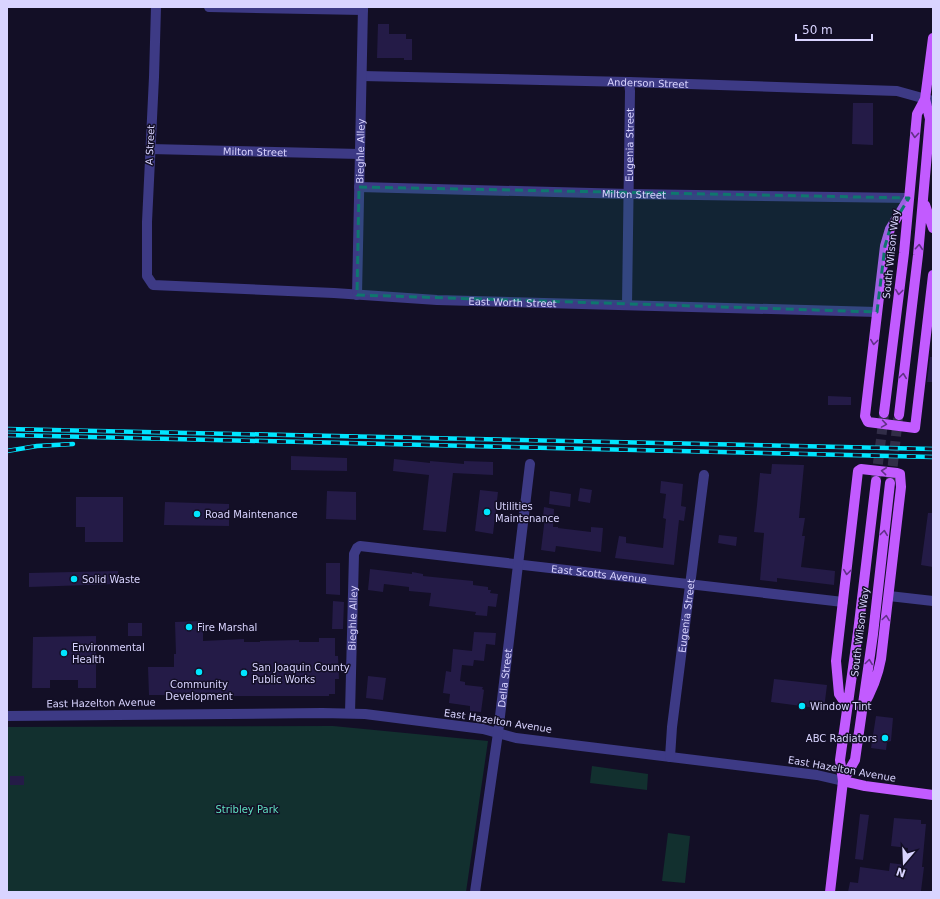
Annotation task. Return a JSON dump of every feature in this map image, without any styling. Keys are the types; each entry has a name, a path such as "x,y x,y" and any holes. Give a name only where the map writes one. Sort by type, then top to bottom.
{"main road":[{"name":"South Wilson Way","path":"899,415 924,199 930,119 929,100 933,38"},
{"name":"South Wilson Way","path":"884,413 904,253 916,114 929,100"},
{"path":"909,198 890,229 885,246 865,416 868,422 915,428 933,275"},
{"path":"924,199 933,228"},
{"path":"848,706 839,694 836,661 858,471 861,469 897,473 900,474 902,487 879,671 868,698 862,708"},
{"name":"South Wilson Way","path":"830,892 843,781 840,760 858,632 876,481"},
{"name":"South Wilson Way","path":"843,781 855,760 873,634 890,483"},
{"name":"East Hazelton Avenue","path":"843,781 865,786 933,795"}],"street":[{"name":"A Street","path":"150,282 147,276 150,150 156,7"},
{"path":"209,7 363,9"},
{"name":"Bieghle Alley","path":"357,295 363,9"},
{"name":"Anderson Street","path":"362,76 629,82 897,92 929,100"},
{"name":"Eugenia Street","path":"627,305 629,82"},
{"name":"Milton Street","path":"150,150 360,154"},
{"name":"Milton Street","path":"359,187 628,194 909,198"},
{"name":"East Worth Street","path":"150,282 160,287 334,293 437,300 877,312"},
{"name":"Della Street","path":"475,892 498,733 530,464"},
{"name":"Eugenia Street","path":"670,757 672,727 704,475"},
{"name":"East Scotts Avenue","path":"357,548 364,545 843,602"},
{"name":"Bieghle Alley","path":"350,714 354,554 357,548"},
{"path":"889,596 933,601"},
{"name":"East Hazelton Avenue","path":"7,716 365,714 483,729 516,738 817,774 843,781"}],"highlighted area":[{"path":"359,187 909,198 890,229 885,246 877,312 357,295"}],"green space":[{"name":"Stribley Park","path":"333,726 488,741 466,892 7,892 7,727"},
{"path":"592,766 648,774 647,790 590,783"},
{"path":"668,833 690,836 685,883 662,881"}],"building":[{"path":"378,24 389,24 389,34 406,34 406,39 412,39 412,60 404,60 404,58 377,58"},
{"path":"853,103 873,103 873,145 852,144"},
{"path":"930,357 933,357 933,382 927,382"},
{"path":"828,396 851,397 851,405 828,405"},
{"path":"291,456 347,458 347,471 291,470"},
{"path":"394,459 430,463 430,461 464,464 464,461 493,462 493,475 453,473 446,532 423,530 429,475 393,471"},
{"path":"772,464 804,465 799,518 805,518 802,536 805,536 801,567 835,571 834,585 777,578 777,582 760,580 764,533 754,532 760,473 771,474"},
{"path":"661,481 683,484 681,506 686,507 684,521 679,520 674,565 615,558 619,536 626,537 626,543 663,548 666,519 663,518 666,494 660,493"},
{"path":"580,488 592,490 590,503 578,501"},
{"name":"Utilities Maintenance","path":"480,490 498,492 493,534 475,531"},
{"path":"327,491 356,492 356,520 326,519"},
{"path":"550,491 571,494 570,507 549,504"},
{"path":"76,497 123,497 123,542 85,542 85,527 76,527"},
{"name":"Road Maintenance","path":"165,502 229,504 229,526 164,525"},
{"path":"544,507 554,509 553,527 591,532 591,527 603,528 601,552 556,546 555,552 541,550 545,517 543,517"},
{"path":"928,513 933,513 933,567 921,565"},
{"path":"719,535 737,537 736,546 718,543"},
{"path":"326,563 340,563 340,595 326,594"},
{"path":"370,569 412,574 412,572 423,574 423,576 473,581 473,585 488,587 488,590 491,590 490,593 498,594 496,607 488,606 487,616 475,615 476,612 429,606 431,593 409,591 409,587 384,584 383,592 368,590"},
{"name":"Solid Waste","path":"118,571 118,584 29,587 29,573"},
{"path":"333,601 344,602 343,629 332,629"},
{"name":"San Joaquin County Public Works","path":"203,621 203,641 244,639 244,642 299,640 299,642 319,642 319,638 335,638 335,656 338,656 339,679 335,679 335,694 329,694 329,696 224,696 224,693 205,693 205,695 149,695 148,667 174,667 174,654 176,654 175,622"},
{"path":"128,623 142,623 142,636 128,636"},
{"path":"474,632 496,633 495,645 486,644 484,661 474,660 473,666 462,665 460,681 465,682 465,685 483,687 482,689 484,690 481,712 470,711 470,706 449,703 450,694 443,693 446,671 451,672 453,649 472,651"},
{"name":"Environmental Health","path":"96,636 96,688 78,688 78,680 50,680 50,688 32,688 33,637"},
{"path":"368,676 386,678 383,700 366,698"},
{"path":"774,679 827,685 824,709 771,702"},
{"path":"876,716 893,718 891,741 887,742 886,750 871,748"},
{"path":"10,776 24,776 24,785 10,785"},
{"path":"860,814 869,815 863,860 855,859"},
{"path":"894,818 921,820 921,824 926,824 922,867 924,867 921,891 848,892 850,882 858,883 860,867 889,871 890,863 906,865 908,848 891,846"}],"tunnel":[{"path":"876,479 884,415"},
{"path":"891,481 898,418"}],"railway":[{"path":"7,429 933,449"},
{"path":"7,435 933,457"},
{"path":"7,451 37,446 73,444"}],"place":[{"name":"Utilities Maintenance","path":"487,512"},
{"name":"Road Maintenance","path":"197,514"},
{"name":"Solid Waste","path":"74,579"},
{"name":"Fire Marshal","path":"189,627"},
{"name":"Environmental Health","path":"64,653"},
{"name":"Community Development","path":"199,672"},
{"name":"San Joaquin County Public Works","path":"244,673"},
{"name":"Window Tint","path":"802,706"},
{"name":"ABC Radiators","path":"885,738"}]}
